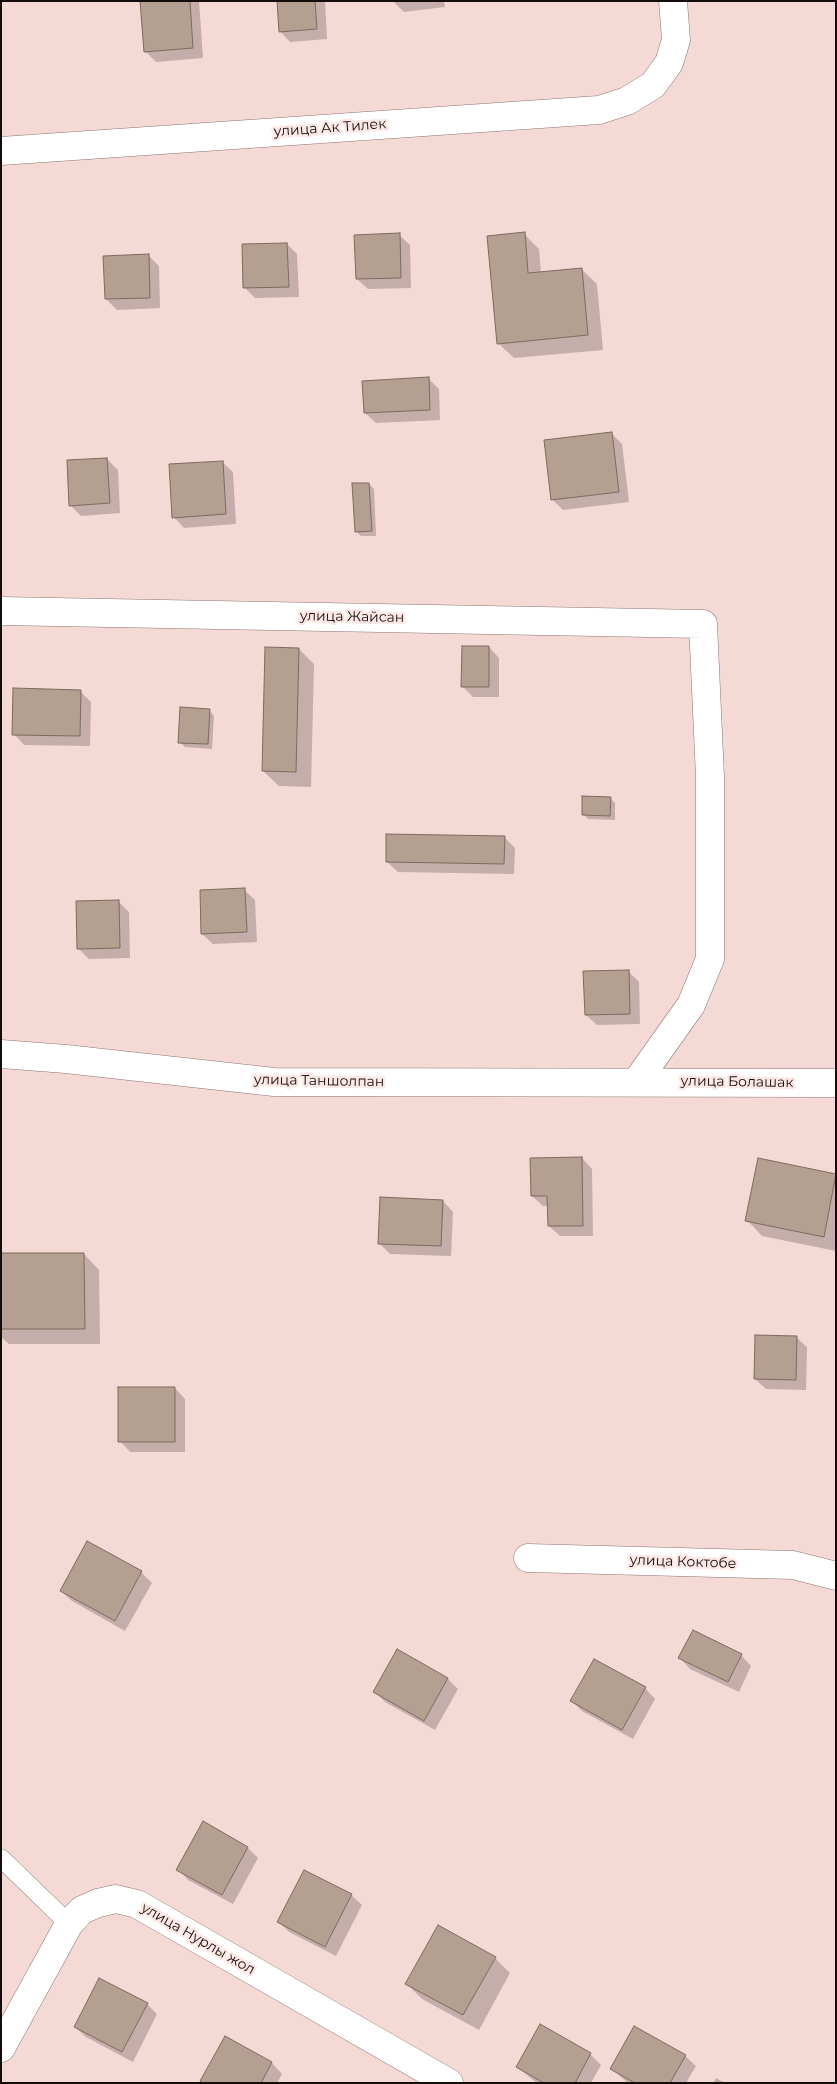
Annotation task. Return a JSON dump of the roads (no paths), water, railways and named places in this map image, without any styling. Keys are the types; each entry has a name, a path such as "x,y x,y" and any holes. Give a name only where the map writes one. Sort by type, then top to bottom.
{"street":[{"name":"улица Ак Тилек","path":"1,151 599,110 627,101 653,85 669,63 676,40 673,1"},
{"name":"улица Жайсан","path":"1,611 703,624 710,777 710,959 691,1006 637,1081"},
{"name":"улица Таншолпан","path":"1,1054 66,1059 274,1082 637,1081"},
{"name":"улица Болашак","path":"637,1081 836,1083"},
{"name":"улица Коктобе","path":"528,1558 793,1565 836,1576"},
{"name":"улица Нурлы жол","path":"1,2048 69,1924 82,1910 98,1903 116,1899 137,1904 449,2083"}],"lane":[{"path":"1,1858 69,1924"}]}
